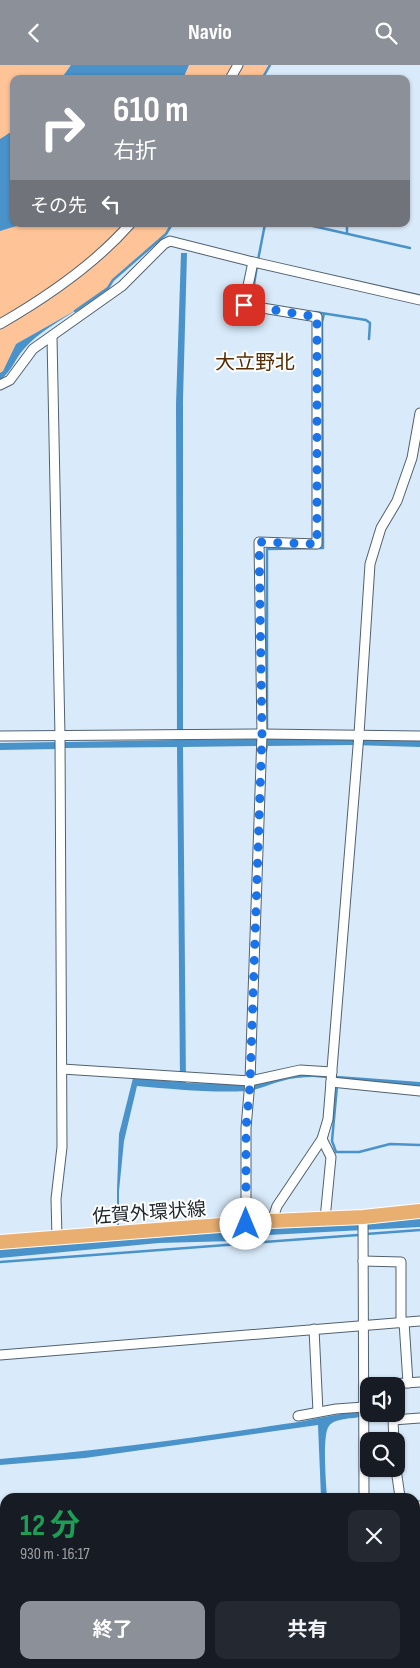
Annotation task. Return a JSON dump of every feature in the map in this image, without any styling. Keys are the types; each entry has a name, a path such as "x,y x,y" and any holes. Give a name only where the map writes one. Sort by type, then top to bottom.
{"main road":[{"name":"佐賀外環状線","path":"0,1242 272,1221 325,1219 363,1224 420,1211"}],"street":[{"path":"0,324 26,309 66,281 119,237 127,227"},
{"path":"0,385 10,380 33,349 122,286 164,244 170,241 256,263 420,300"},
{"path":"246,1224 246,1128 250,1085 262,740 259,542 317,544 317,317 244,305 256,263"},
{"path":"52,337 60,737 62,1069 62,1147 56,1199 57,1237"},
{"path":"272,1221 277,1206 322,1139 335,1082 332,1072 359,734 370,564 381,529 397,501 412,458 420,413"},
{"path":"0,736 60,737 180,734 262,740 359,734 420,736"},
{"path":"62,1069 183,1077 250,1085 300,1070 332,1072"},
{"path":"335,1082 420,1091"},
{"path":"322,1139 331,1157 325,1219"},
{"path":"363,1224 364,1377"},
{"path":"363,1261 401,1262 408,1383"},
{"path":"0,1355 420,1321"},
{"path":"314,1329 318,1412"},
{"path":"405,1383 420,1382"},
{"path":"298,1416 336,1409 360,1407"},
{"path":"394,1432 393,1420 420,1418"},
{"path":"364,1493 365,1477"},
{"path":"397,1477 399,1493"}],"shaded area":[{"path":"0,65 144,65 138,75 10,75 10,164 0,168"},
{"path":"189,65 270,65 264,75 185,75"},
{"path":"0,223 10,224 10,227 170,227 166,234 113,280 108,288 78,309 16,344 3,371 0,373"}],"water":[{"path":"71,65 189,65 185,75 64,75"},
{"path":"10,133 10,227 13,227 0,231 0,139"},
{"path":"181,253 187,253 183,399 183,740 257,739 257,746 183,747 186,1083 246,1084 298,1074 313,1074 420,1082 420,1086 301,1077 246,1091 205,1091 137,1086 124,1141 119,1191 119,1227 117,1228 119,1134 133,1078 180,1082 177,747 65,748 65,742 177,740 176,404"},
{"path":"78,309 29,343 0,380 0,373 3,371 16,344"},
{"path":"269,737 269,739 352,738 420,741 420,747 352,745 268,746 266,752 264,739"},
{"path":"58,742 58,749 0,750 0,743"},
{"path":"420,1217 420,1227 247,1236 233,1241 159,1243 0,1258 0,1249 261,1228 369,1224 377,1221"},
{"path":"359,1411 359,1417 335,1421 329,1426 325,1460 327,1493 321,1493 318,1425 85,1458 0,1465 0,1459 178,1440"}],"waterway":[{"path":"264,75 270,65"},
{"path":"75,311 108,288 113,280 166,234 170,227"},
{"path":"258,260 264,227"},
{"path":"317,227 410,248"},
{"path":"347,227 347,233"},
{"path":"252,303 257,266"},
{"path":"315,312 366,320 370,323 369,339"},
{"path":"267,732 267,549 323,548 322,322 324,314"},
{"path":"337,1086 332,1141 336,1152 359,1152 390,1144 420,1145"},
{"path":"366,1234 420,1230"},
{"path":"0,1262 358,1235"}],"district":[{"name":"大立野北","path":"255,362"}],"route":[{"path":"244,305 317,317 317,544 259,542 262,734 250,1085 246,1128 246,1224"}]}
